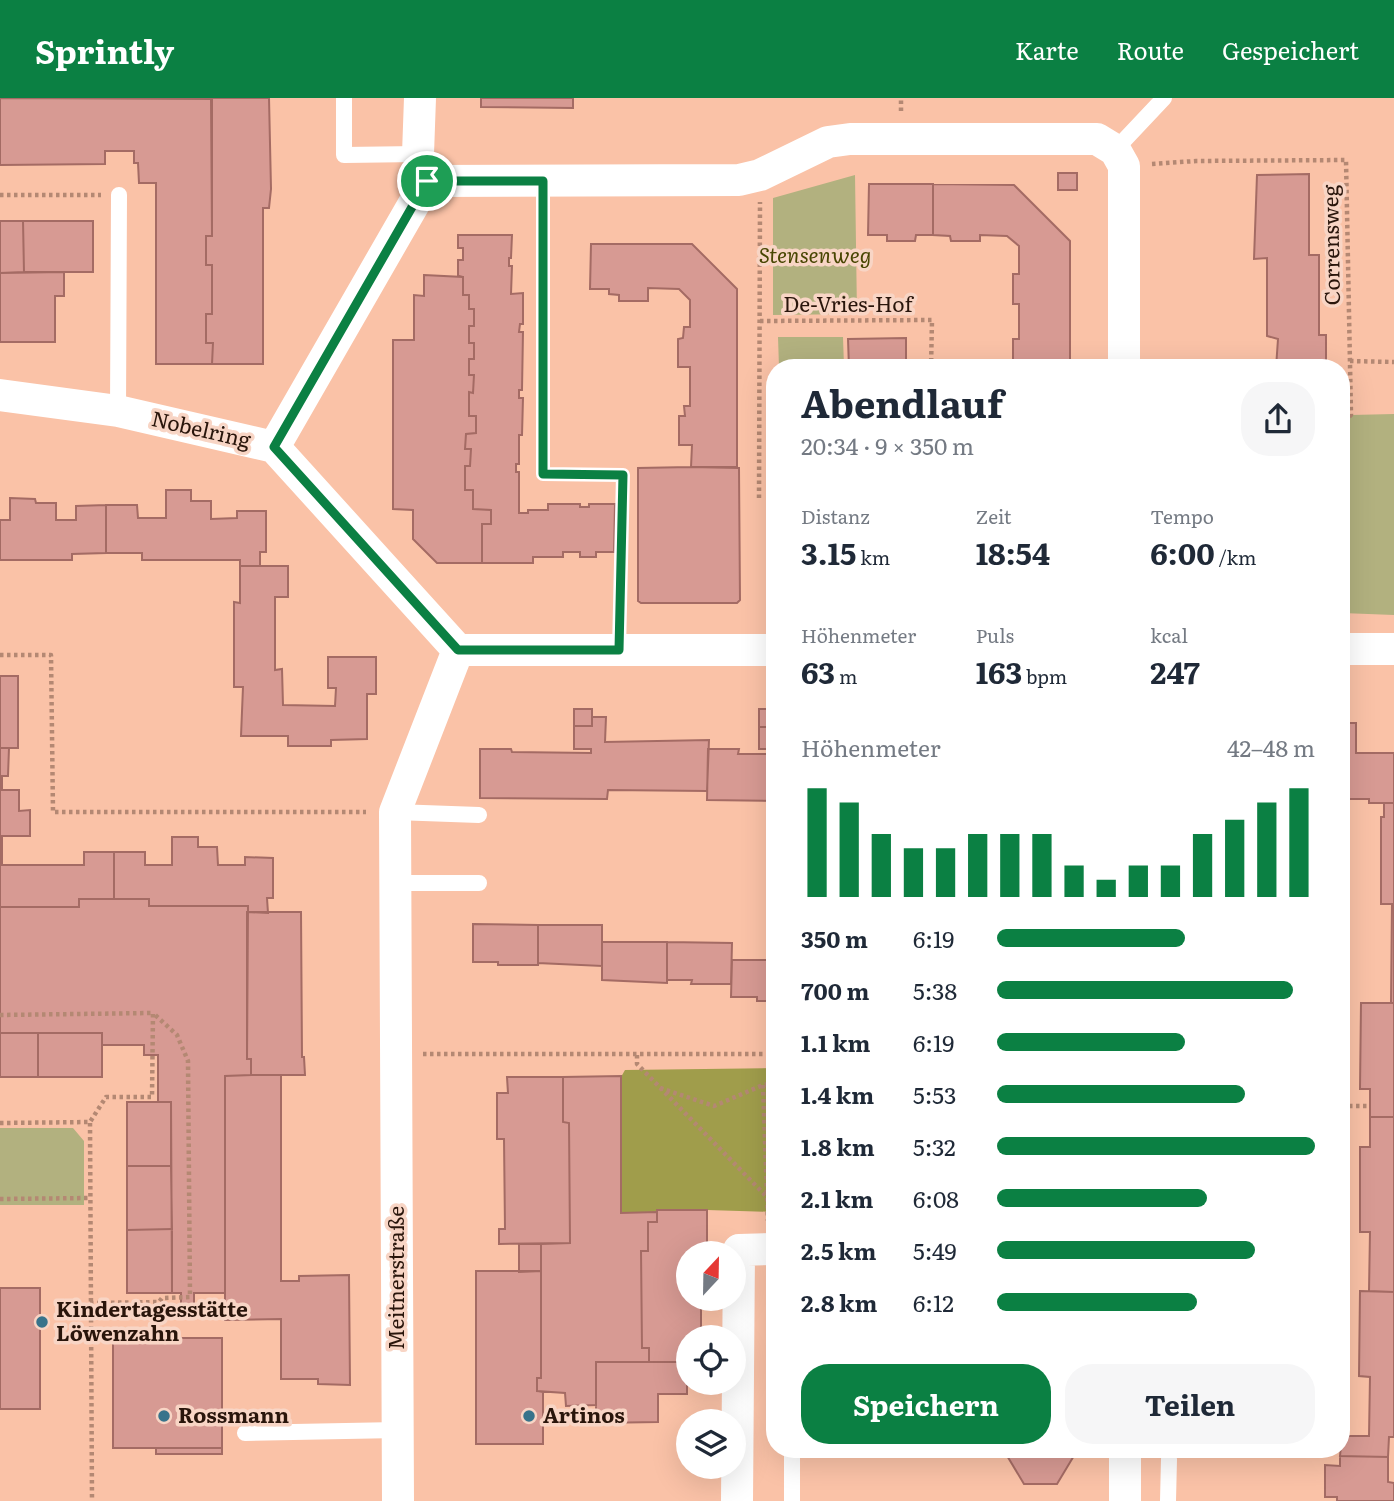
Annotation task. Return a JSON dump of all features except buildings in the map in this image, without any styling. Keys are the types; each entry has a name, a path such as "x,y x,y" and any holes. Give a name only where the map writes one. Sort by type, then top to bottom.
{"street":[{"path":"274,447 422,168 420,98"},
{"path":"422,168 543,181 739,180 760,175 828,142 850,139 1097,139 1119,158 1124,359"},
{"name":"Nobelring","path":"0,395 118,411 274,447 458,650"},
{"path":"1350,649 1394,649"},
{"path":"458,650 766,650"},
{"name":"Meitnerstraße","path":"398,1501 395,812 458,650"},
{"path":"737,1501 739,1250 766,1249"},
{"path":"1125,1458 1125,1501"}],"lane":[{"path":"344,98 344,155 422,168"},
{"path":"1119,158 1164,98"},
{"path":"118,411 119,195"},
{"path":"395,812 479,816"},
{"path":"395,883 479,883"},
{"path":"245,1433 398,1430"},
{"path":"792,1458 792,1501"},
{"path":"1168,1501 1169,1459"}],"path":[{"name":"Corrensweg","path":"1119,158 1196,161 1346,160 1350,359"},
{"name":"De-Vries-Hof","path":"759,498 760,175"},
{"path":"543,181 543,474 623,475 619,650"},
{"path":"0,195 119,195"},
{"name":"De-Vries-Hof","path":"760,321 932,320 932,359"},
{"name":"Corrensweg","path":"1350,361 1350,416"},
{"path":"1350,361 1394,362"},
{"path":"0,654 51,655 53,812 395,812"},
{"path":"92,1501 90,1122 106,1097 152,1097 153,1013"},
{"path":"0,1015 153,1013 177,1035 188,1061 190,1297 162,1298 159,1302 90,1303"},
{"path":"396,1054 766,1054"},
{"path":"636,1055 637,1064 766,1196"},
{"path":"660,1087 715,1106 766,1084"},
{"path":"763,1085 766,1169"},
{"path":"1350,1106 1370,1106"},
{"path":"0,1123 90,1122"},
{"path":"0,1199 90,1198"}],"green space":[{"name":"Stensenweg","path":"855,175 857,314 773,315 773,198"},
{"path":"778,337 843,337 844,359 779,359"},
{"path":"1394,414 1394,615 1350,613 1351,415"},
{"path":"0,1128 73,1128 84,1141 84,1205 0,1205"}],"shaded area":[{"path":"766,1068 766,1212 707,1210 621,1213 621,1077 625,1070"}],"place":[{"name":"Kindertagesstätte Löwenzahn","path":"42,1322"},
{"name":"Rossmann","path":"164,1416"},
{"name":"Artinos","path":"529,1416"}],"route":[{"path":"427,181 543,181 543,474 623,475 619,650 458,650 274,447 427,181"}]}
